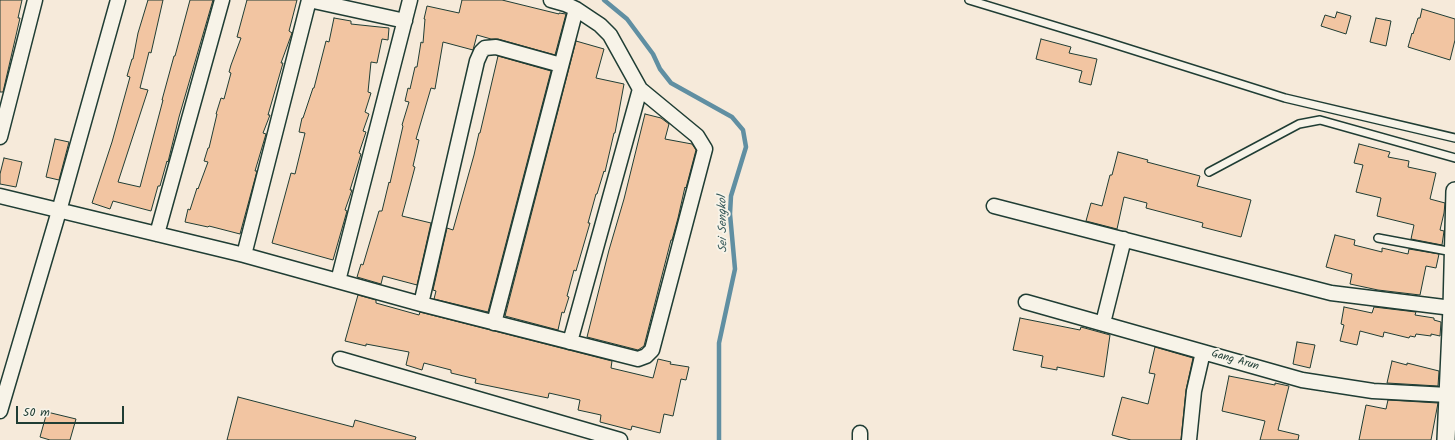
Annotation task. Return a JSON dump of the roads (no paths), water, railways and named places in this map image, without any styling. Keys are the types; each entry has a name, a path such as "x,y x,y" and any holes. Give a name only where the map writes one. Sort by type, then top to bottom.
{"street":[{"path":"0,136 35,0"},
{"path":"0,411 59,211 118,0"},
{"path":"157,234 222,0"},
{"path":"244,255 309,0 404,21"},
{"path":"338,281 410,0"},
{"path":"0,196 244,255 421,304 638,359 646,356 652,350 705,149 697,136 640,89 610,35 600,25 576,9 551,0"},
{"path":"494,323 576,9"},
{"path":"421,304 481,52 485,48 496,47 561,65"},
{"path":"570,342 640,89"},
{"path":"1449,436 1448,395 1453,304 1455,191"},
{"path":"994,206 1331,292 1453,304"},
{"path":"1103,323 1124,239"},
{"name":"Gang Arun","path":"1026,302 1302,380 1373,391 1448,395"},
{"path":"1189,440 1194,391 1203,352"},
{"path":"340,359 620,440"}],"lane":[{"path":"969,0 1285,98 1455,138"},
{"path":"1209,172 1299,124 1320,120 1455,158"},
{"path":"1378,238 1453,252"}],"waterway":[{"name":"Sei Sengkol","path":"604,0 627,19 653,54 660,69 671,83 732,117 743,130 746,147 731,196 730,214 735,269 719,343 719,440"}]}
